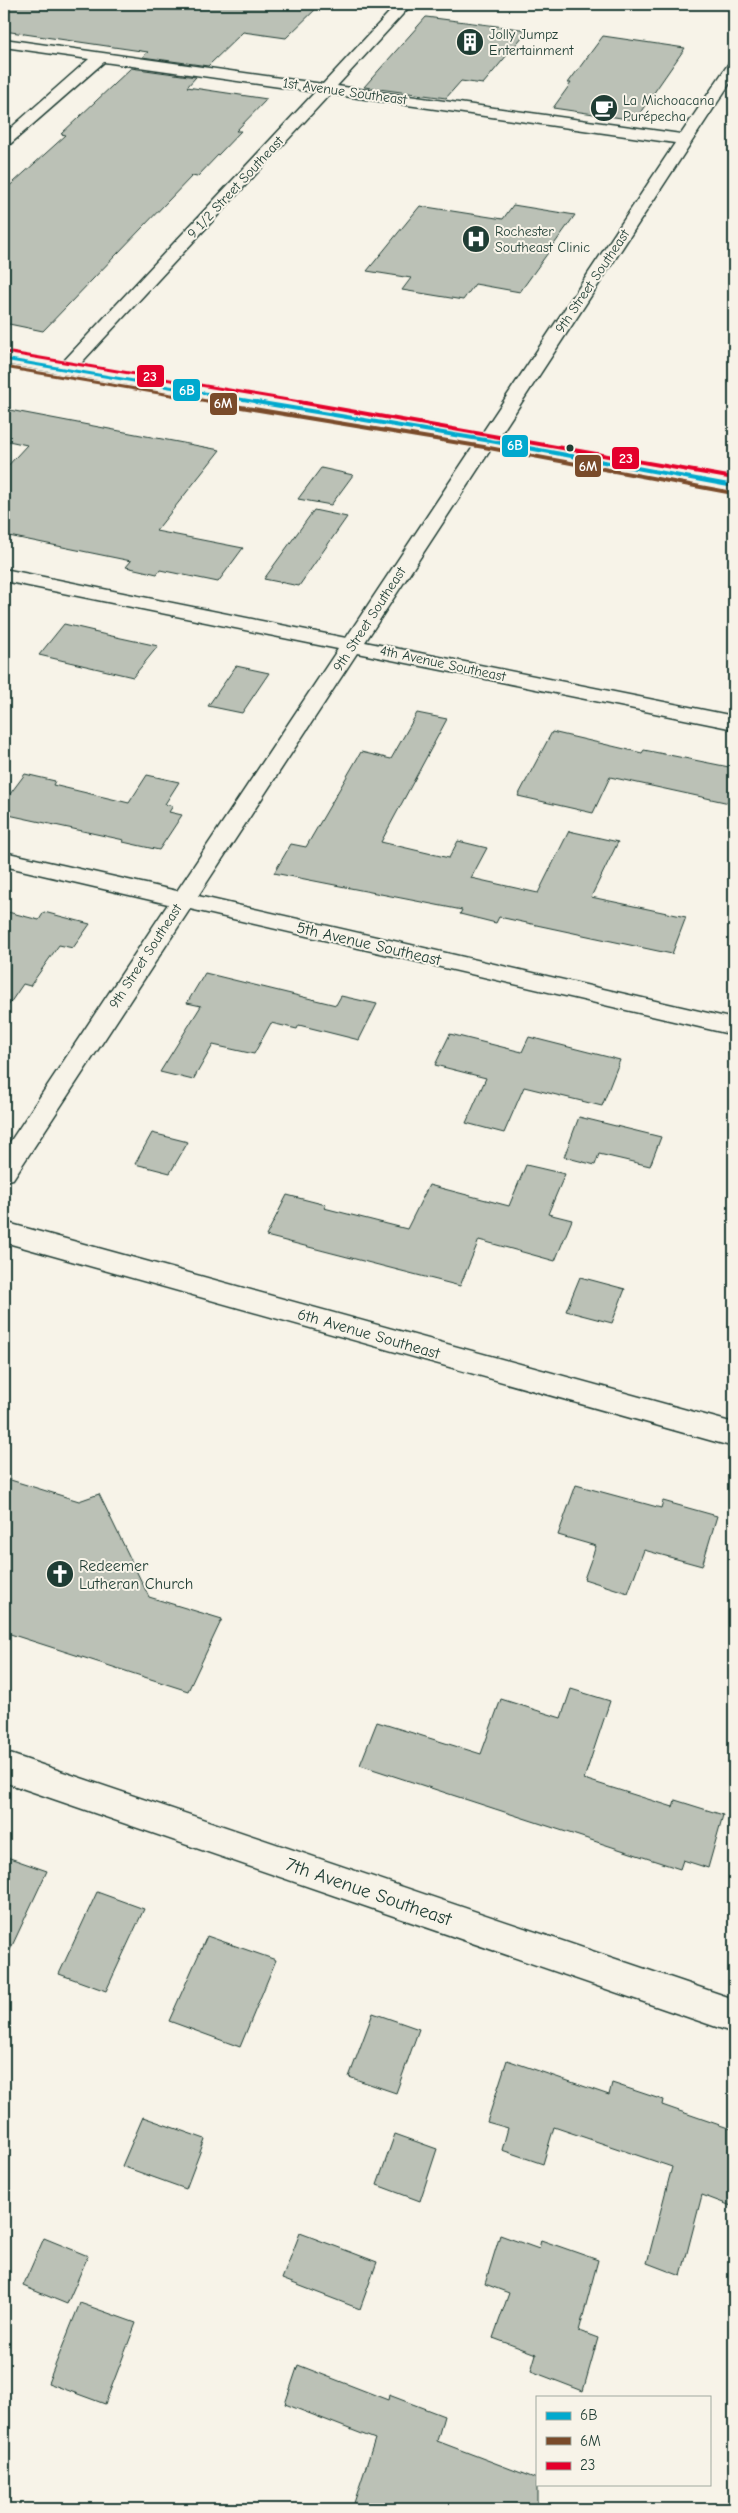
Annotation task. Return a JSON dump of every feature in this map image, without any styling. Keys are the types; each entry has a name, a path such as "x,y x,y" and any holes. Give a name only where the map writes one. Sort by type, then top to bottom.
{"street":[{"name":"9 1/2 Street Southeast","path":"65,370 405,4"},
{"name":"1st Avenue Southeast","path":"4,42 687,140"},
{"path":"4,142 100,57"},
{"name":"9th Street Southeast","path":"4,1172 486,440 687,140 734,66"},
{"path":"4,359 486,440 734,486"},
{"name":"4th Avenue Southeast","path":"4,575 353,644 734,723"},
{"name":"5th Avenue Southeast","path":"4,859 734,1027"},
{"name":"6th Avenue Southeast","path":"4,1232 734,1435"},
{"name":"7th Avenue Southeast","path":"4,1767 734,2016"}],"building":[{"path":"4,4 321,4 286,38 243,32 208,66 142,57 148,52 4,31"},
{"path":"426,17 528,30 483,84 461,81 446,98 364,87"},
{"path":"603,36 685,48 635,120 553,108 571,83 568,83"},
{"path":"131,68 196,77 187,87 267,99 236,131 241,131 197,177 192,176 43,331 4,323 4,191 66,135 61,134"},
{"name":"Rochester Southeast Clinic","path":"513,205 575,215 520,292 475,284 463,300 402,290 411,278 367,271 420,206 503,219"},
{"path":"4,409 220,450 156,531 243,548 218,582 160,570 157,574 126,567 131,561 4,535 4,470 27,445 4,440"},
{"path":"321,468 353,475 331,505 298,499"},
{"path":"314,510 347,517 299,586 264,579"},
{"path":"64,624 158,646 133,677 39,655"},
{"path":"236,666 269,673 242,713 208,706"},
{"path":"417,713 447,719 381,842 449,858 458,841 487,848 471,878 538,893 569,831 618,842 591,897 686,917 672,954 499,917 496,923 460,914 462,910 274,873 291,844 306,847 361,752 391,759"},
{"path":"552,732 642,753 644,750 734,768 734,804 610,777 593,813 518,796"},
{"path":"25,774 55,781 53,785 129,803 147,775 179,782 165,804 173,806 169,812 182,815 159,850 123,842 124,840 4,814 4,802"},
{"path":"4,911 39,920 44,912 90,924 73,948 59,945 30,986 23,984 4,1012"},
{"path":"205,973 336,1005 341,996 377,1004 359,1040 299,1025 297,1029 271,1023 254,1054 213,1045 193,1080 160,1072 201,1006 187,1003"},
{"path":"450,1034 522,1052 529,1037 620,1060 602,1106 524,1087 504,1133 466,1123 486,1078 435,1065"},
{"path":"579,1117 661,1137 650,1166 599,1154 595,1165 564,1157"},
{"path":"152,1133 188,1142 170,1173 135,1164"},
{"path":"526,1165 565,1174 548,1214 572,1220 555,1261 479,1240 460,1286 266,1236 287,1195 326,1205 324,1208 407,1229 429,1185 509,1206"},
{"path":"580,1277 625,1289 612,1323 566,1311"},
{"name":"Redeemer Lutheran Church","path":"4,1478 79,1501 99,1494 149,1597 222,1619 188,1691 4,1632"},
{"path":"576,1485 661,1508 663,1501 717,1516 702,1566 644,1550 628,1593 584,1579 596,1546 558,1535"},
{"path":"571,1689 610,1701 584,1779 673,1807 675,1800 723,1815 708,1868 683,1860 680,1869 360,1765 377,1722 481,1754 501,1699 561,1718"},
{"path":"4,1856 47,1871 4,1963"},
{"path":"97,1892 144,1909 106,1991 59,1974"},
{"path":"207,1936 276,1960 240,2047 169,2021"},
{"path":"373,2013 419,2029 396,2093 349,2077"},
{"path":"507,2060 609,2095 612,2083 663,2100 662,2105 734,2130 734,2207 702,2195 681,2276 647,2263 672,2167 554,2127 543,2164 502,2150 508,2128 487,2122"},
{"path":"143,2117 205,2139 186,2189 122,2166"},
{"path":"395,2134 437,2149 420,2201 377,2185"},
{"path":"300,2233 377,2262 360,2309 282,2279"},
{"path":"500,2235 539,2249 541,2240 598,2260 579,2331 598,2338 583,2391 531,2371 536,2354 493,2338 509,2293 485,2284"},
{"path":"44,2238 88,2256 67,2304 23,2286"},
{"path":"80,2303 136,2323 105,2404 48,2383"},
{"path":"298,2365 388,2400 389,2395 444,2416 437,2441 536,2479 537,2509 352,2509 375,2439 285,2404"}],"transit line":[{"name":"23","path":"5,352 486,433 734,478"},
{"name":"6B","path":"4,359 485,440 734,486"},
{"name":"6M","path":"4,367 484,447 733,493"}],"place":[{"name":"Jolly Jumpz Entertainment","path":"470,42"},
{"name":"La Michoacana Purépecha","path":"604,108"},
{"name":"Rochester Southeast Clinic","path":"476,239"},
{"name":"Redeemer Lutheran Church","path":"60,1574"}]}
